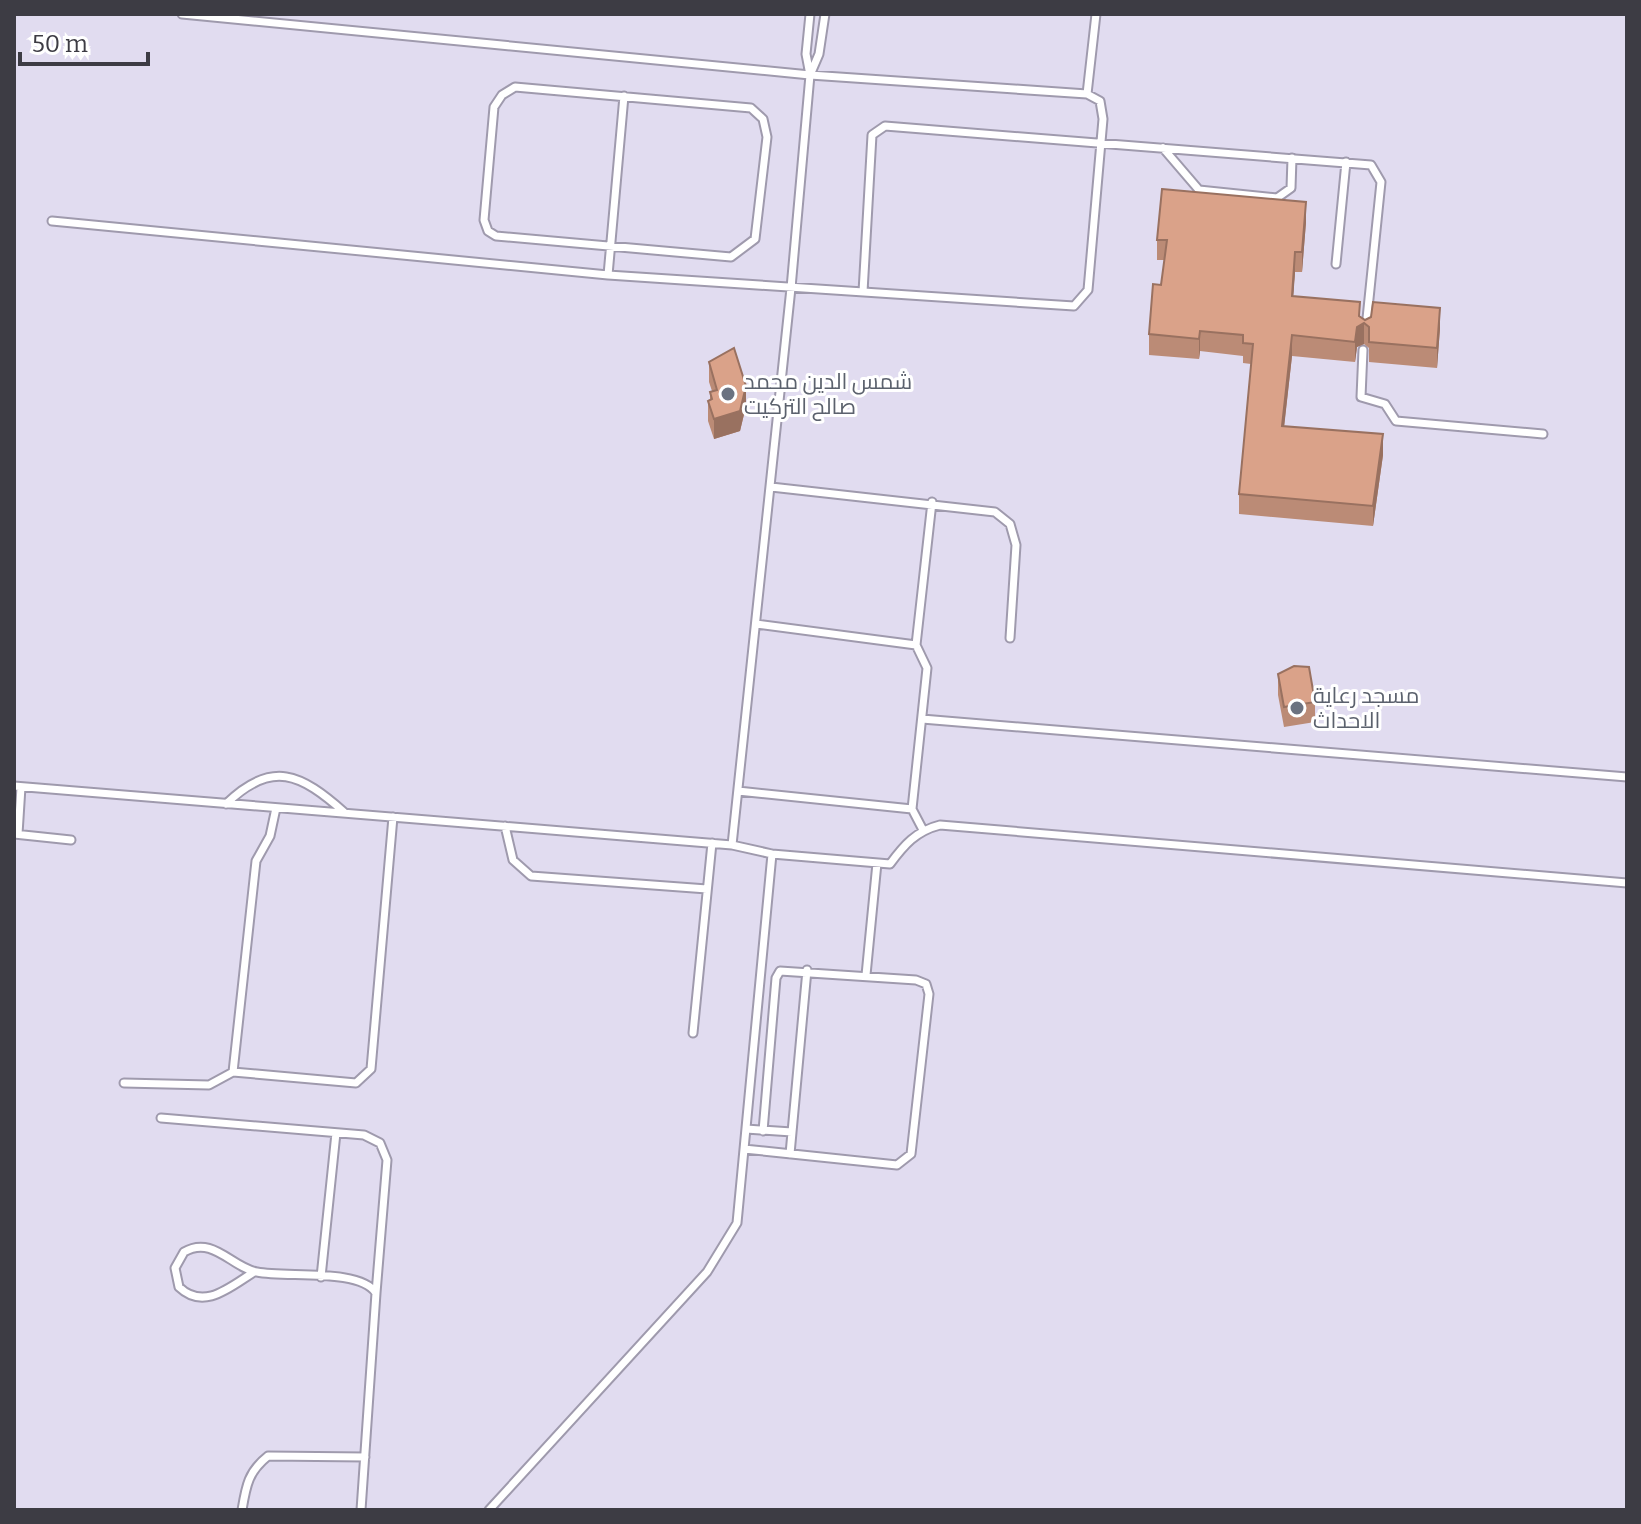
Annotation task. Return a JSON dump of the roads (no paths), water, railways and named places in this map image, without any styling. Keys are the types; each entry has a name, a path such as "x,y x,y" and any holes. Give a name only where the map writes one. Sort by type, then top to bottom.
{"lane":[{"path":"52,221 608,275 791,288 1074,306 1082,301 1088,290 1103,119 1100,101 1087,94 810,75 182,14"},
{"path":"732,845 791,288 810,75 806,54 810,14"},
{"path":"810,75 821,47 825,14"},
{"path":"1087,94 1096,14"},
{"path":"515,87 624,96 751,108 763,119 767,137 755,239 746,249 731,257 611,247 496,236 488,231 484,220 494,107 502,95 515,87"},
{"path":"608,275 624,96"},
{"path":"863,292 872,135 877,128 1346,162 1371,165 1381,182 1365,334"},
{"path":"1163,148 1199,190 1277,198 1291,188 1292,158"},
{"path":"1336,264 1346,162"},
{"path":"1363,350 1361,397 1385,404 1396,421 1543,434"},
{"path":"771,487 932,502 995,512 1010,524 1016,545 1010,638"},
{"path":"923,830 912,809 927,668 916,645 932,502"},
{"path":"756,624 916,645"},
{"path":"922,719 1627,777"},
{"path":"226,804 244,786 258,779 289,776 318,789 345,813"},
{"path":"71,840 16,834 18,787 712,843 772,854 890,864 906,843 923,830 940,825 1627,883"},
{"path":"738,791 912,809"},
{"path":"233,1072 256,861 270,836 276,808"},
{"path":"124,1083 209,1085 233,1072 356,1083 371,1069 393,817"},
{"path":"505,826 513,860 531,876 707,889"},
{"path":"693,1033 712,843"},
{"path":"489,1510 707,1272 737,1223 772,854"},
{"path":"866,975 877,863"},
{"path":"744,1149 897,1165 911,1154 929,994 926,984 866,975 787,969 776,978 763,1131"},
{"path":"790,1154 807,970"},
{"path":"161,1118 372,1138 385,1150 361,1510"},
{"path":"746,1129 792,1132"},
{"path":"321,1277 336,1133"},
{"path":"254,1272 205,1299 185,1292 175,1279 178,1257 191,1247 199,1246 226,1255 254,1272 363,1280 376,1293"},
{"path":"242,1510 246,1482 253,1469 268,1456 365,1457"}],"place":[{"name":"شمس الدين محمد صالح التركيت","path":"728,394"},
{"name":"مسجد رعاية الاحداث","path":"1297,708"}]}
